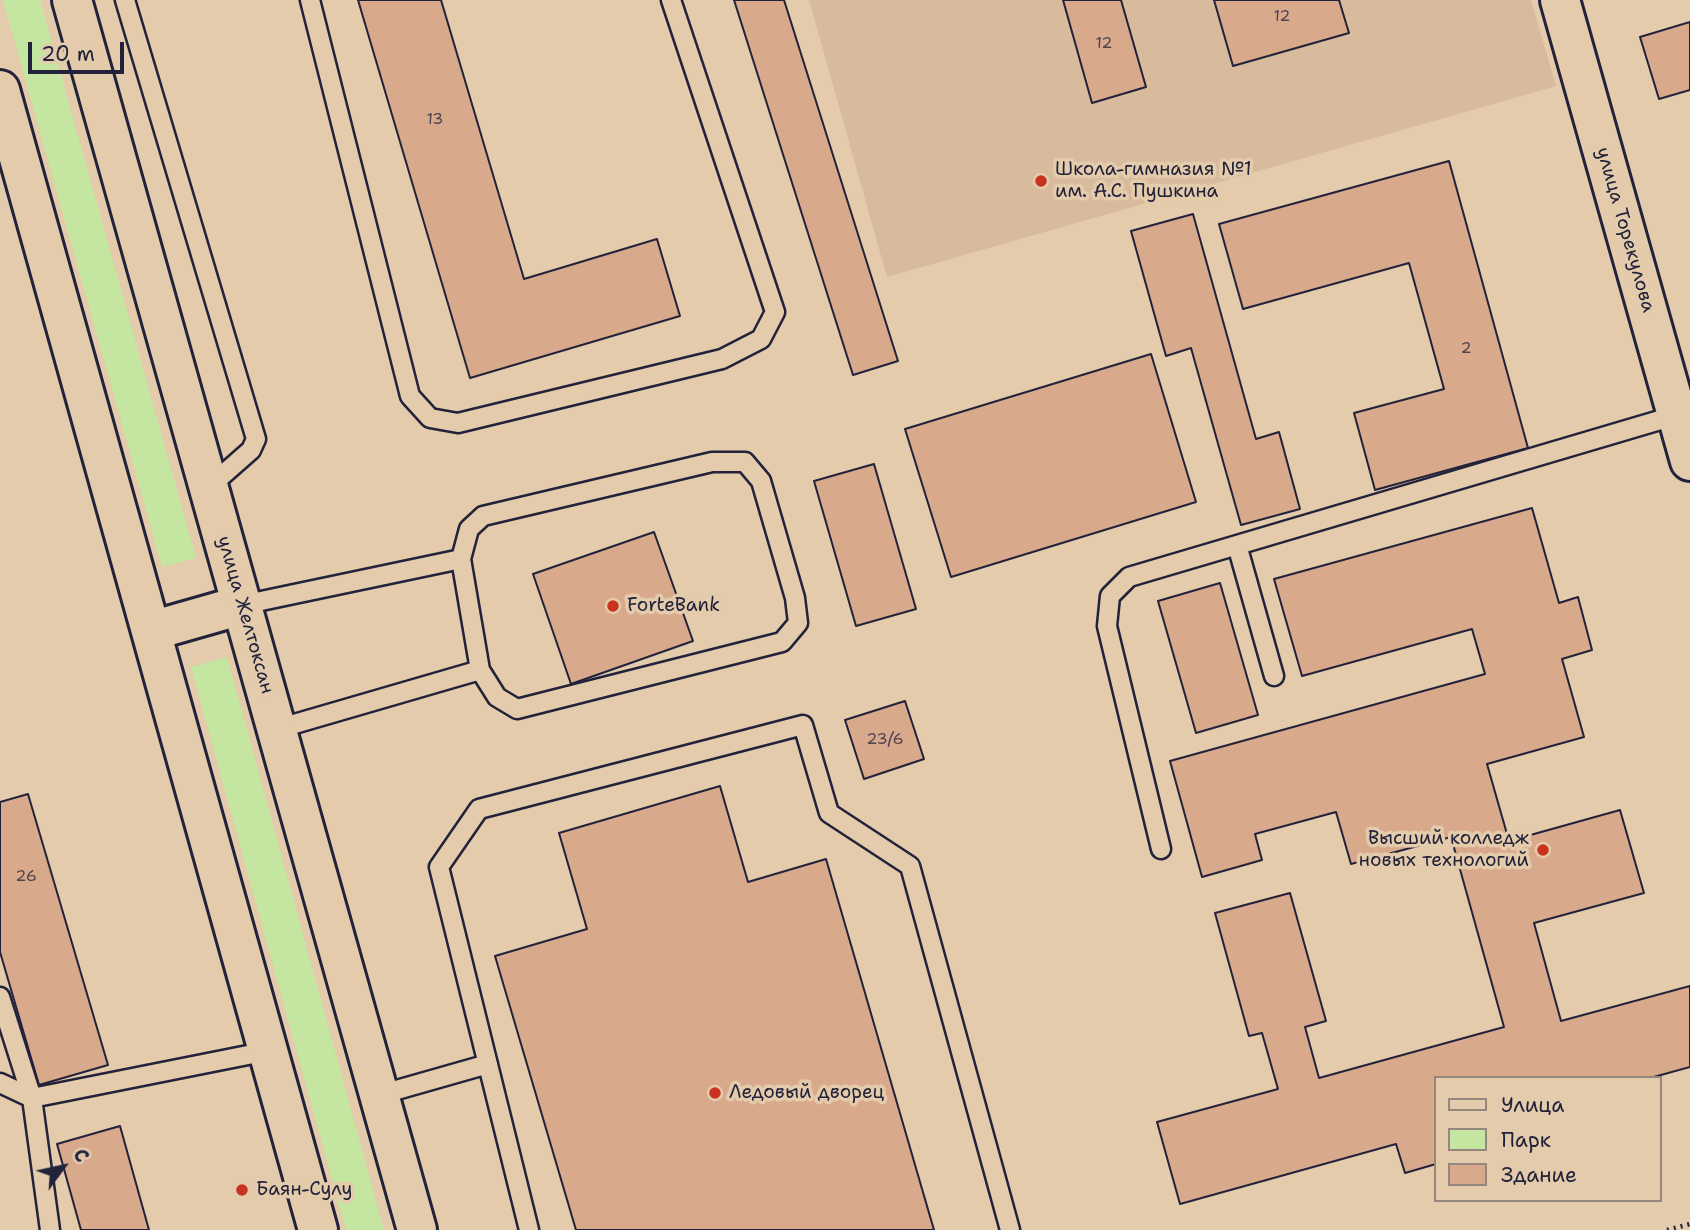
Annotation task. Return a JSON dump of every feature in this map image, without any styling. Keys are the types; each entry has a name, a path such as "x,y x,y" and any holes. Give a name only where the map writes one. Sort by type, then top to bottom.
{"main road":[{"name":"улица Желтоксан","path":"72,0 417,1230"},
{"name":"улица Торекулова","path":"1560,0 1678,392 1690,461"},
{"path":"0,90 318,1230"},
{"path":"151,631 242,605"}],"lane":[{"path":"125,0 256,439 251,450 209,488"},
{"path":"310,0 410,396 430,418 458,423 722,359 761,340 775,312 671,0"},
{"path":"1161,849 1107,626 1110,596 1129,577 1237,545 1678,392"},
{"path":"712,462 745,462 761,481 795,598 798,623 782,642 517,709 497,697 480,670 461,559 469,529 483,516 712,462"},
{"path":"1237,545 1274,677"},
{"path":"242,605 461,559"},
{"path":"277,729 480,670"},
{"path":"529,1230 439,867 479,809 803,725 829,813 910,866 1010,1230"},
{"path":"0,997 32,1098 50,1230"},
{"path":"0,1083 32,1098 268,1051"},
{"path":"379,1094 488,1064"}],"path":[{"path":"1667,1230 1690,1224"}],"shaded area":[{"name":"Школа-гимназия №1 им. А.С. Пушкина","path":"809,0 1531,0 1556,86 887,277"}],"green space":[{"path":"3,0 40,0 196,558 162,567"},
{"path":"227,657 384,1230 346,1230 191,667"}],"building":[{"path":"358,0 441,0 524,279 657,239 680,316 470,378"},
{"path":"734,0 784,0 898,361 853,375"},
{"name":"Школа-гимназия №1 им. А.С. Пушкина","path":"1063,0 1121,0 1146,87 1092,103"},
{"path":"1214,0 1339,0 1349,33 1233,66"},
{"path":"1690,22 1690,90 1659,99 1640,37"},
{"path":"1449,161 1528,448 1375,490 1354,413 1444,389 1409,263 1243,309 1219,224"},
{"path":"1193,214 1256,439 1279,432 1300,509 1241,525 1191,348 1166,356 1131,231"},
{"path":"1151,354 1196,502 951,577 905,429"},
{"path":"874,464 916,609 856,626 814,481"},
{"name":"Высший колледж новых технологий","path":"1532,508 1559,603 1578,597 1592,650 1562,659 1584,737 1487,764 1509,841 1620,810 1644,893 1534,923 1561,1021 1690,986 1690,1067 1657,1076 1434,1076 1434,1165 1405,1173 1396,1144 1180,1204 1157,1122 1278,1089 1262,1033 1249,1036 1215,913 1290,893 1326,1021 1305,1027 1319,1078 1504,1027 1451,837 1351,864 1336,812 1255,834 1262,860 1202,877 1170,761 1485,674 1472,629 1302,676 1274,579"},
{"path":"654,532 693,641 571,684 533,574"},
{"path":"1220,583 1258,715 1196,733 1158,601"},
{"path":"905,701 924,759 864,779 845,720"},
{"name":"Ледовый дворец","path":"720,786 748,882 826,859 934,1230 576,1230 495,956 587,929 559,833"},
{"path":"28,794 108,1065 39,1085 0,952 0,802"},
{"path":"120,1126 149,1230 81,1230 57,1144"}],"place":[{"name":"Школа-гимназия №1 им. А.С. Пушкина","path":"1041,181"},
{"name":"ForteBank","path":"613,606"},
{"name":"Высший колледж новых технологий","path":"1543,850"},
{"name":"Ледовый дворец","path":"715,1093"},
{"name":"Баян-Сулу","path":"242,1190"}]}
